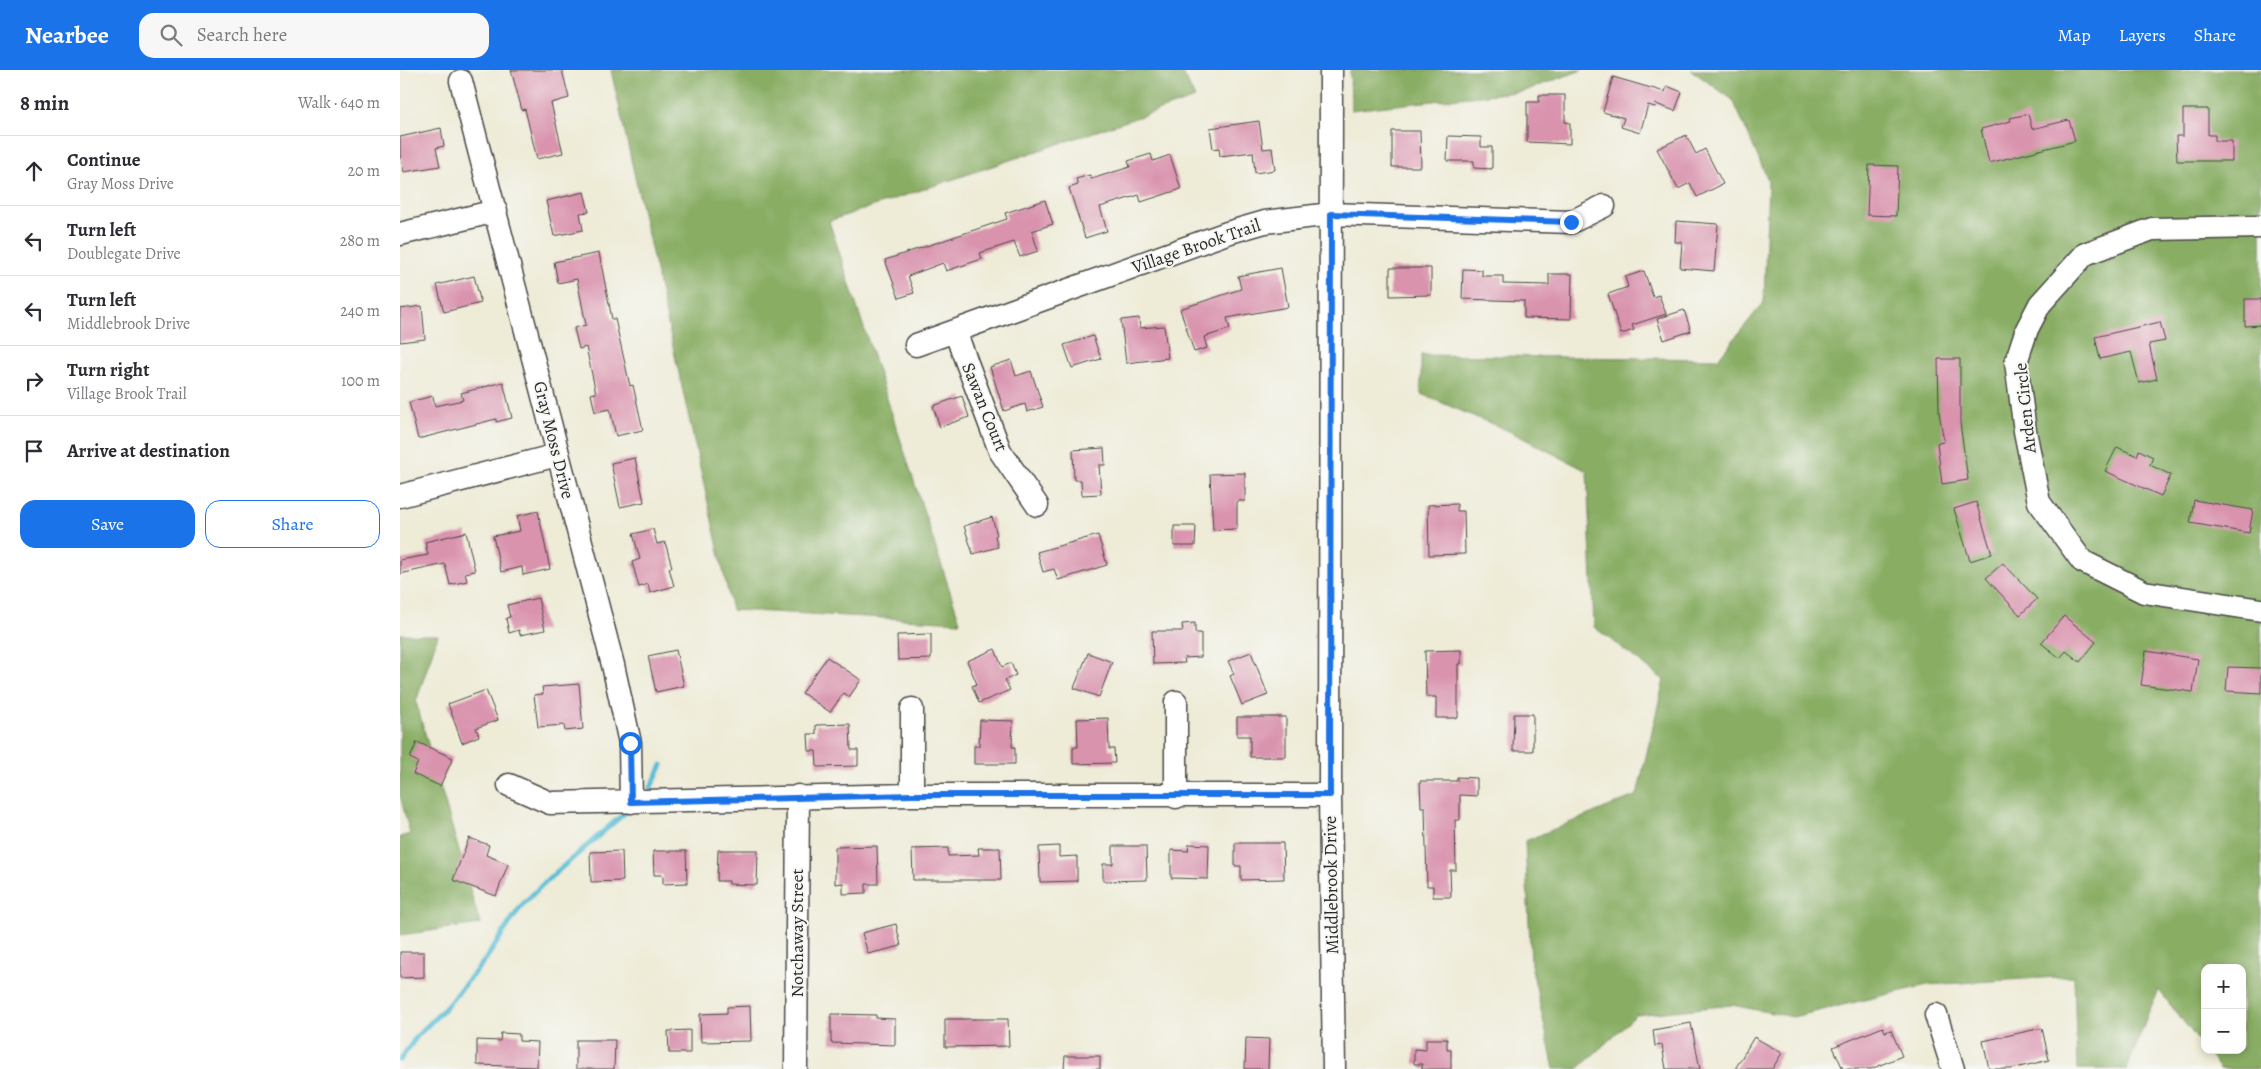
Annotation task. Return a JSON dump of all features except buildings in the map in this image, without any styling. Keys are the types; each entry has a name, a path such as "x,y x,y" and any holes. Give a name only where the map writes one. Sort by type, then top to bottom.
{"street":[{"name":"Middlebrook Drive","path":"1331,70 1330,795 1334,1069"},
{"name":"Gray Moss Drive","path":"461,81 613,665 630,743 631,802"},
{"name":"Village Brook Trail","path":"916,345 1227,233 1265,222 1331,214 1571,222 1604,206"},
{"path":"400,234 496,211"},
{"name":"Arden Circle","path":"2261,227 2152,229 2085,254 2040,304 2027,329 2016,362 2025,430 2039,502 2082,561 2144,592 2261,610"},
{"name":"Sawan Court","path":"955,331 1000,451 1038,505"},
{"path":"400,496 558,455"},
{"path":"1176,702 1176,797"},
{"path":"912,710 912,795"},
{"path":"509,785 550,804 798,796 1176,797 1330,795"},
{"name":"Notchaway Street","path":"796,1069 798,796"},
{"path":"1936,1015 1953,1069"}],"green space":[{"path":"611,70 1182,70 1195,98 829,221 960,622 732,610"},
{"path":"1350,70 1582,70 1524,91 1351,110"},
{"path":"1691,70 2261,70 2261,1069 2220,1069 2209,1054 2246,1054 2246,964 2201,964 2201,1044 2158,989 2127,1069 2077,1069 2074,976 1927,985 1793,1017 1732,1005 1636,1015 1578,1069 1554,1069 1531,964 1525,841 1637,795 1664,680 1594,627 1587,471 1509,431 1421,394 1421,355 1718,359 1764,302 1768,180 1733,100"},
{"path":"400,634 438,635 416,702 480,924 400,935 400,837 410,834 400,795"}],"waterway":[{"path":"650,789 662,765"},
{"path":"400,1060 417,1036 446,1007 485,960 521,906 545,882 627,811"}],"route":[{"path":"630,743 631,802 798,796 1176,797 1330,795 1331,214 1571,222"}]}
